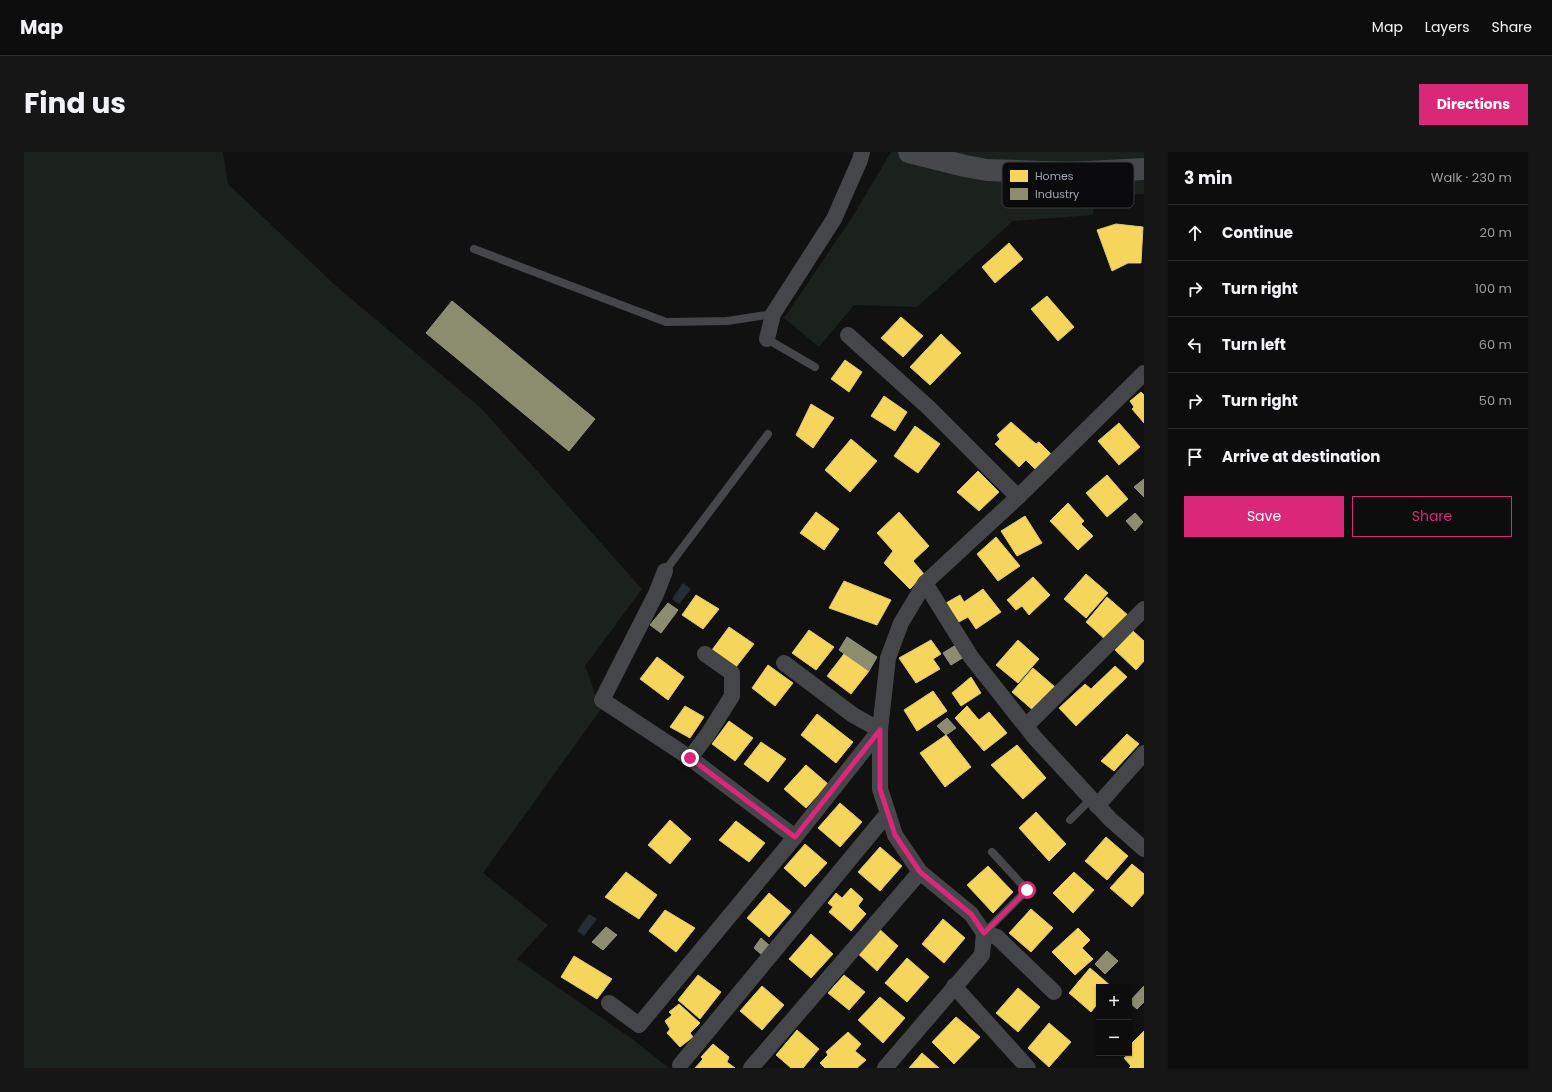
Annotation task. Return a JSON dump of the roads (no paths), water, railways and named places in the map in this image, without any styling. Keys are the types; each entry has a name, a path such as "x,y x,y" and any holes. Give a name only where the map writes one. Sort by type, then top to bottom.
{"main road":[{"path":"909,152 965,166 987,170 1002,171"},
{"path":"1134,170 1144,169"}],"street":[{"path":"767,339 773,314 834,220 862,152"},
{"path":"848,335 929,408 1018,497"},
{"path":"1054,992 997,937 984,933 971,914 920,872 895,835 880,789 880,730 888,658 901,623 925,583 1018,497 1144,374"},
{"path":"665,571 656,594 602,700 690,758 795,837"},
{"path":"925,583 971,657 1035,738 1110,819 1144,849"},
{"path":"1026,726 1144,609"},
{"path":"690,758 708,734 732,696 732,673 705,654"},
{"path":"784,663 853,715 880,730"},
{"path":"609,1003 639,1025 795,837 880,730"},
{"path":"1094,802 1144,753"},
{"path":"680,1065 888,812"},
{"path":"751,1068 920,872"},
{"path":"886,1068 954,986 982,955 984,933"},
{"path":"954,986 1028,1068"}],"lane":[{"path":"474,249 666,322 726,321 773,314"},
{"path":"767,339 815,367"},
{"path":"665,571 768,434"},
{"path":"1070,820 1094,802"},
{"path":"984,933 1027,890 992,852"}]}
